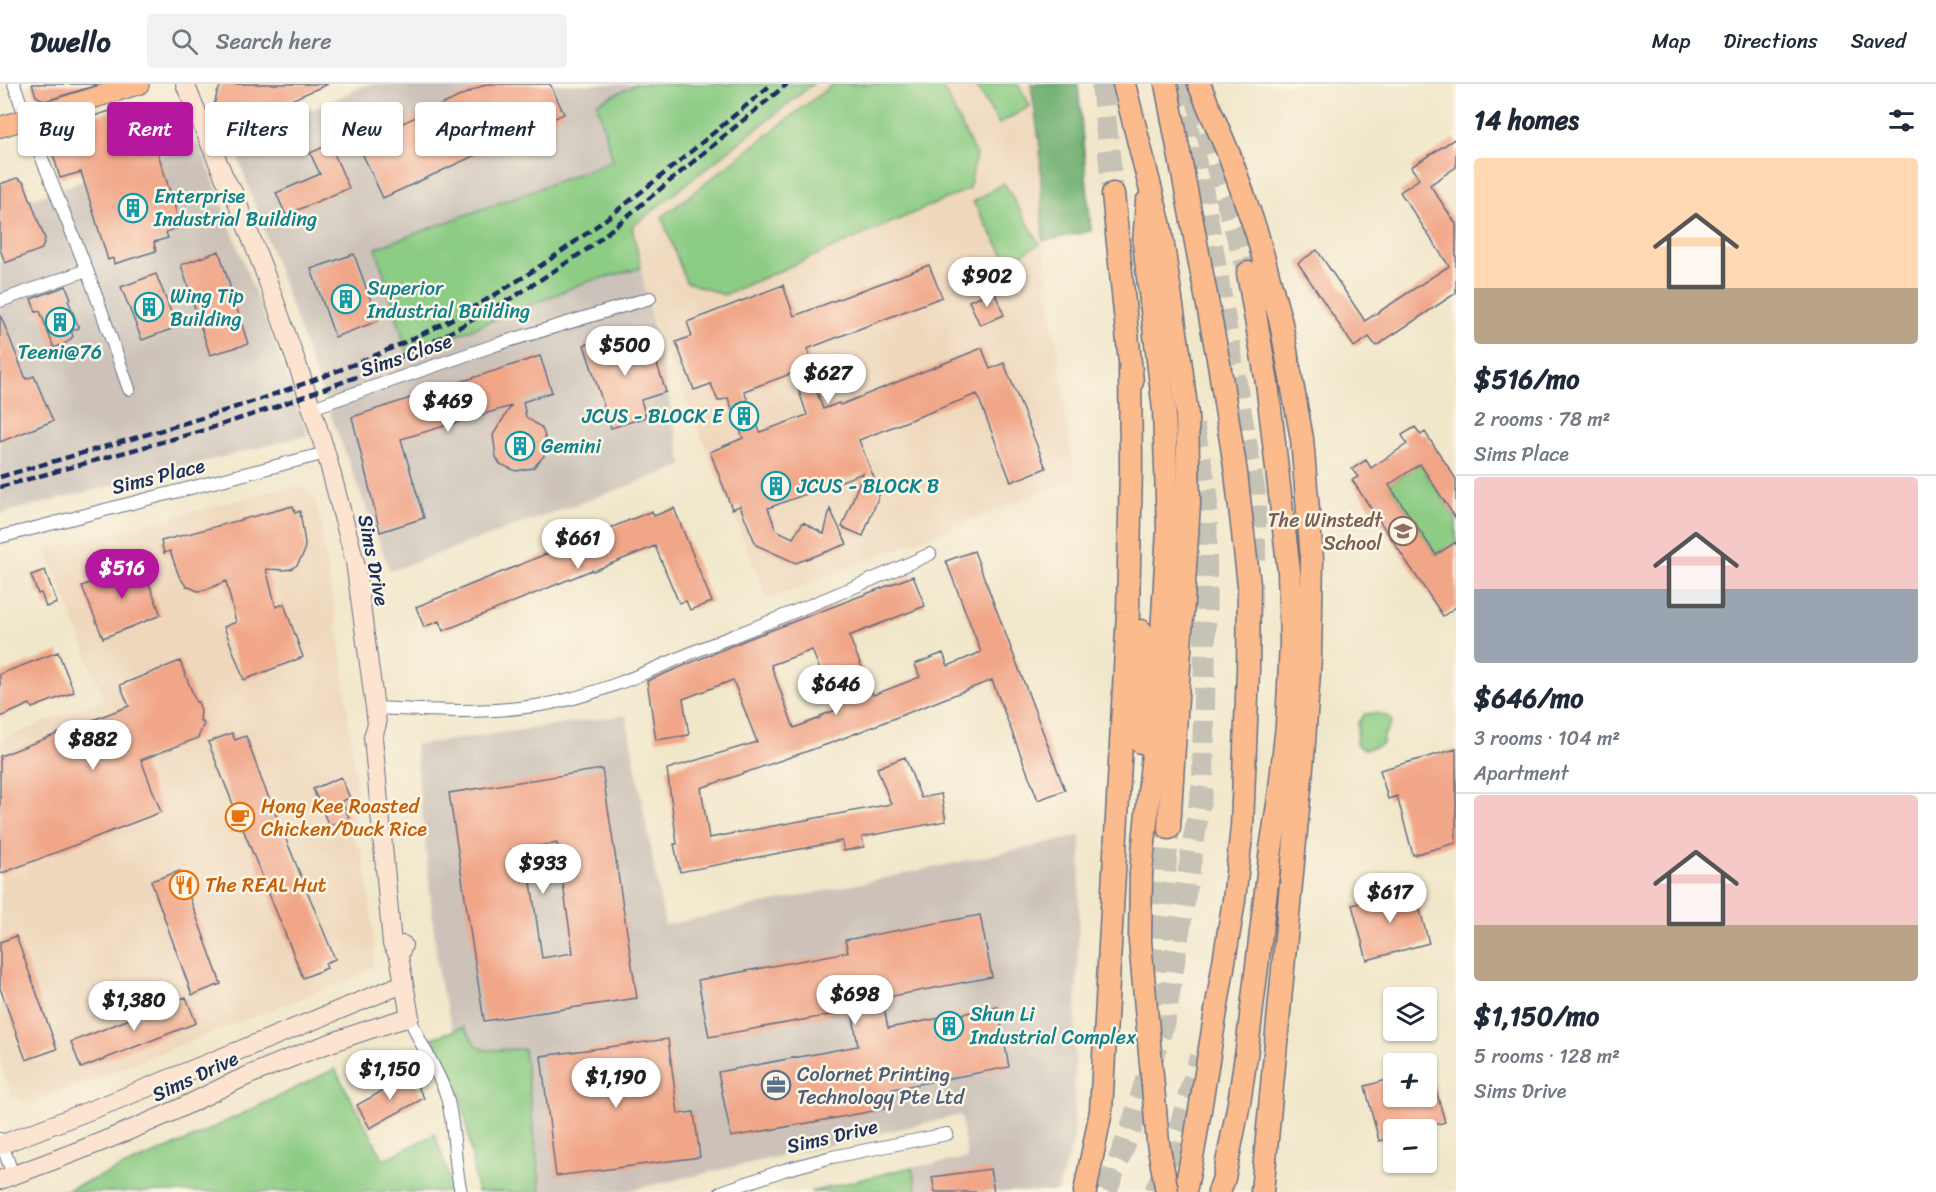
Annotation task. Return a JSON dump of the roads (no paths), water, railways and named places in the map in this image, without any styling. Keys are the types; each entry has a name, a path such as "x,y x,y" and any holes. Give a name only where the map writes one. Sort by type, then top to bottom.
{"highway":[{"path":"1124,84 1160,226 1187,415 1189,503 1169,828"},
{"path":"1166,84 1221,375 1236,473 1249,585 1242,828 1234,900 1185,1192"},
{"path":"1199,84 1230,157 1257,234 1281,323 1302,439 1312,559 1310,658 1303,756 1262,1192"},
{"path":"1148,183 1144,243 1164,410 1168,529 1158,703 1141,873 1140,941 1158,1143 1167,1192"},
{"path":"1113,194 1141,466 1142,786 1146,827"},
{"path":"1219,1192 1237,1114 1247,1049 1287,725 1291,642 1289,572 1267,383 1248,273"},
{"path":"1085,1192 1101,1111 1128,612 1130,369"},
{"path":"1271,1089 1279,798"}],"main road":[{"path":"81,102 139,84"},
{"path":"0,127 18,121"}],"street":[{"path":"14,84 20,102"},
{"path":"185,84 233,192"},
{"path":"196,84 231,177 233,192"},
{"path":"41,156 87,270 129,389"},
{"name":"Sims Drive","path":"7,1178 166,1115 246,1077 357,1032 412,1023 399,956 404,940 385,736 376,716 355,561 312,408 263,268 233,192"},
{"path":"0,301 87,270"},
{"name":"Sims Close","path":"312,408 498,344 650,298"},
{"name":"Sims Place","path":"0,537 326,453"},
{"path":"376,716 522,708 563,701 619,683 930,554"},
{"name":"Sims Drive","path":"1,1143 112,1102 403,984"},
{"path":"412,1023 446,1094 461,1192"},
{"name":"Sims Drive","path":"726,1191 784,1170 832,1157 947,1134"},
{"path":"1,1143 7,1178"}],"tunnel":[{"path":"1102,84 1113,194"},
{"path":"1177,84 1203,193 1255,494 1255,567"},
{"path":"1197,100 1248,273"},
{"path":"1106,1192 1131,1129 1165,1018 1203,783 1207,494 1193,423"},
{"path":"1150,1003 1157,959 1169,828"},
{"path":"1155,1192 1173,1151 1200,1057"}],"railway":[{"path":"0,477 172,427 285,390 396,346 450,320 494,296 536,269 617,211 772,84"},
{"path":"0,487 205,430 275,407 359,376 440,338 517,295 589,248 787,84"}],"place":[{"name":"Enterprise Industrial Building","path":"133,208"},
{"name":"Superior Industrial Building","path":"346,299"},
{"name":"Wing Tip Building","path":"149,307"},
{"name":"Teeni@76","path":"60,322"},
{"name":"JCUS - BLOCK E","path":"744,416"},
{"name":"Gemini","path":"520,446"},
{"name":"JCUS - BLOCK B","path":"776,486"},
{"name":"The Winstedt School","path":"1403,531"},
{"name":"Hong Kee Roasted Chicken/Duck Rice","path":"240,817"},
{"name":"The REAL Hut","path":"184,885"},
{"name":"Shun Li Industrial Complex","path":"949,1026"},
{"name":"Colornet Printing Technology Pte Ltd","path":"776,1085"}]}
